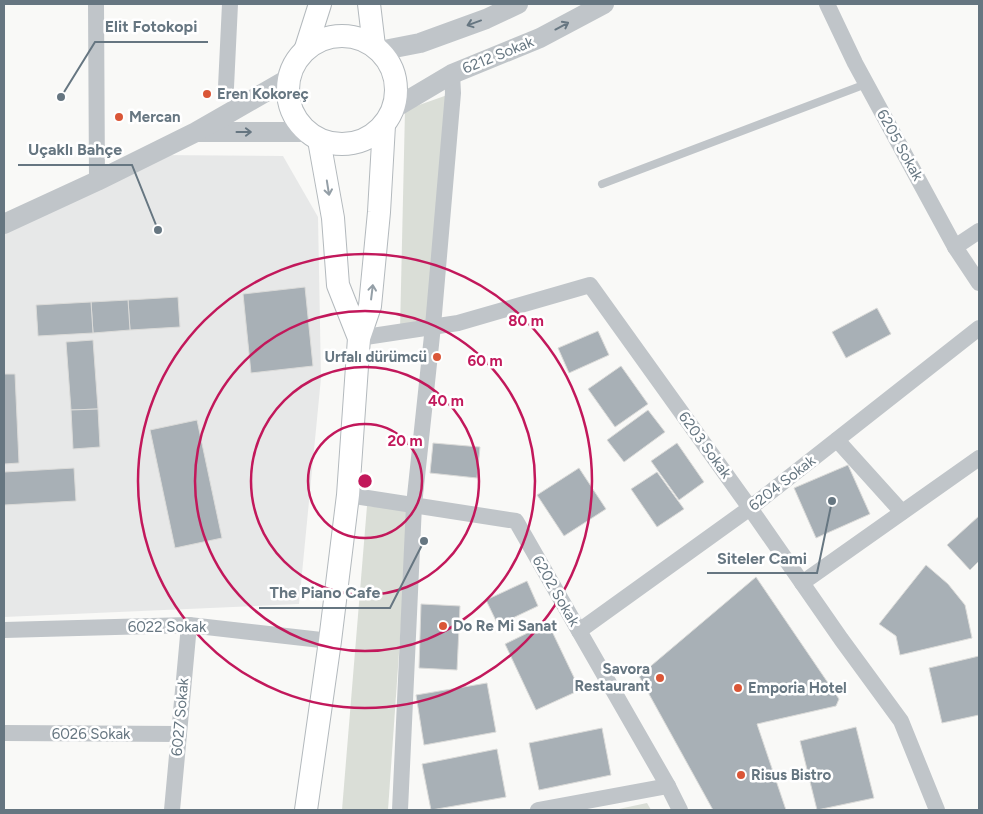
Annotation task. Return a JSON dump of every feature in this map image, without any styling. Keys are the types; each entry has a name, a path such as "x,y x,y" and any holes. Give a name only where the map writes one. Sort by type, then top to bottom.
{"main road":[{"path":"306,48 320,4"},
{"path":"369,4 376,49"},
{"path":"306,810 348,495 359,338 370,306 389,117 396,92 394,74 386,59 376,49 358,38 340,36 322,39 306,48 294,62 288,79 287,98 292,115 313,136 337,145 354,144 371,137 389,117"},
{"path":"313,136 333,218 338,285 359,338"}],"street":[{"path":"96,4 98,180"},
{"path":"226,87 230,4"},
{"path":"376,49 420,43 486,19 518,4"},
{"name":"6212 Sokak","path":"389,117 452,74 540,38 604,4"},
{"name":"6205 Sokak","path":"827,4 866,84 955,247 979,282"},
{"path":"400,810 414,505 433,326 454,93 452,74"},
{"path":"4,224 196,132 288,79"},
{"path":"196,132 313,136"},
{"path":"955,247 979,231"},
{"name":"6203 Sokak","path":"359,338 458,323 590,284 841,639 902,721 937,810"},
{"name":"6204 Sokak","path":"579,630 750,508 979,328"},
{"path":"837,440 902,512"},
{"path":"802,583 979,458"},
{"name":"6202 Sokak","path":"348,495 516,521 680,810"},
{"name":"6022 Sokak","path":"4,630 189,625 330,641"},
{"name":"6027 Sokak","path":"172,810 189,625"},
{"name":"6026 Sokak","path":"4,733 179,734"},
{"path":"538,810 668,786"}],"lane":[{"path":"602,184 866,84"}],"shaded area":[{"path":"453,93 433,326 400,331 405,110"},
{"path":"156,155 283,156 318,217 321,378 299,604 4,617 4,230"},
{"path":"367,506 409,510 388,810 342,810"},
{"path":"647,803 651,810 614,810"}],"building":[{"path":"305,287 313,366 251,373 243,294"},
{"path":"178,297 180,327 130,330 128,300"},
{"path":"128,300 130,330 93,333 91,302"},
{"path":"91,302 93,333 38,336 36,305"},
{"path":"877,308 891,334 846,358 832,332"},
{"path":"598,331 609,355 569,373 558,348"},
{"path":"93,340 98,409 71,410 66,342"},
{"path":"621,366 648,404 615,427 588,389"},
{"path":"4,374 15,374 19,463 4,464"},
{"path":"98,409 100,447 73,449 71,410"},
{"path":"648,410 665,432 624,462 607,440"},
{"path":"197,420 222,538 175,548 150,430"},
{"path":"433,443 480,447 477,478 430,473"},
{"path":"677,443 704,482 679,500 651,461"},
{"path":"848,465 870,514 816,538 794,488"},
{"path":"74,468 76,501 4,505 4,472"},
{"path":"579,468 606,509 564,536 537,495"},
{"path":"657,472 684,509 657,527 631,489"},
{"path":"979,516 979,561 970,570 947,545"},
{"path":"926,565 948,584 965,605 972,638 900,655 896,636 879,624"},
{"name":"Emporia Hotel","path":"756,577 839,699 836,706 757,724 786,810 713,810 639,676"},
{"path":"527,581 538,606 498,625 486,600"},
{"path":"421,604 460,606 457,670 419,668"},
{"path":"548,623 580,690 536,710 505,644"},
{"path":"979,656 979,715 942,723 929,668"},
{"path":"487,683 496,732 424,745 416,695"},
{"path":"856,727 874,798 817,810 800,741"},
{"path":"602,728 611,775 539,790 529,743"},
{"path":"497,749 506,797 431,810 422,764"}],"place":[{"name":"Eren Kokoreç","path":"207,94"},
{"name":"Elit Fotokopi","path":"61,97"},
{"name":"Mercan","path":"119,117"},
{"name":"Uçaklı Bahçe","path":"158,230"},
{"name":"Urfalı dürümcü","path":"437,357"},
{"name":"Siteler Cami","path":"832,501"},
{"name":"The Piano Cafe","path":"424,541"},
{"name":"Do Re Mi Sanat","path":"443,626"},
{"name":"Savora Restaurant","path":"660,678"},
{"name":"Emporia Hotel","path":"738,688"},
{"name":"Risus Bistro","path":"741,775"}]}
